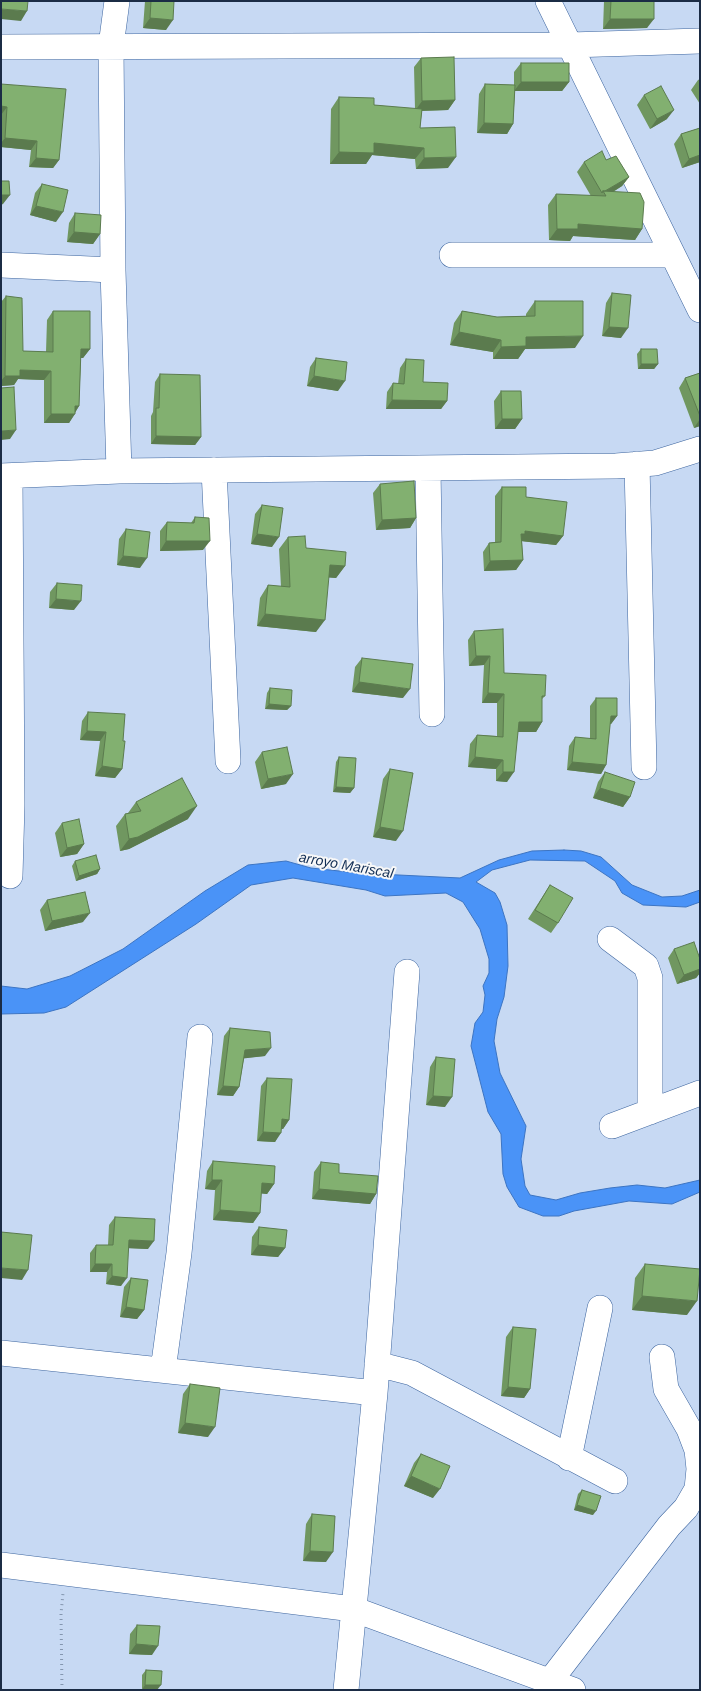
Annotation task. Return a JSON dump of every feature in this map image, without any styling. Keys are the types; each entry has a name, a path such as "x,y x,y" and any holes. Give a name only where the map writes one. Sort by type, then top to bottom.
{"street":[{"path":"117,1 111,46 113,270 119,471"},
{"path":"548,1 700,310"},
{"path":"1,47 570,45 700,41"},
{"path":"452,255 672,255"},
{"path":"1,264 113,270"},
{"path":"10,876 12,805 6,476 119,471 637,464 655,463 700,449"},
{"path":"637,464 644,767"},
{"path":"428,468 432,714"},
{"path":"214,470 228,761"},
{"path":"610,939 646,966 650,978 650,1112"},
{"path":"346,1690 375,1393 406,972"},
{"path":"163,1370 179,1253 200,1037"},
{"path":"612,1126 700,1093"},
{"path":"570,1458 600,1308"},
{"path":"1,1353 375,1393"},
{"path":"1,1565 353,1609 562,1686 669,1526 686,1508 697,1490 699,1469 697,1450 689,1429 666,1389 662,1357"},
{"path":"377,1364 412,1373 615,1481"}],"path":[{"path":"62,1690 61,1614 65,1572"}],"water":[{"path":"532,851 581,851 601,857 632,885 662,897 682,896 700,890 700,902 686,907 643,905 622,893 615,881 585,861 530,860 492,870 476,882 495,893 500,902 507,925 508,966 504,997 497,1019 494,1041 500,1073 526,1126 521,1159 525,1186 530,1195 556,1200 580,1193 610,1188 637,1185 665,1188 700,1180 700,1192 672,1204 629,1201 574,1211 559,1216 543,1216 519,1207 507,1187 503,1174 501,1134 488,1112 471,1046 475,1023 483,1012 485,995 483,986 489,973 489,959 480,929 463,902 446,893 385,896 366,890 293,878 251,885 196,924 66,1007 44,1013 1,1014 1,986 27,989 70,976 123,949 205,891 248,865 286,861 311,868 358,873 460,878 499,860"}],"building":[{"path":"1,1 28,1 27,11 1,9"},
{"path":"151,1 174,1 173,20 150,18"},
{"path":"611,1 654,1 654,19 610,19"},
{"path":"454,57 455,100 422,101 421,58"},
{"path":"521,63 569,63 569,82 521,82"},
{"path":"1,84 66,89 59,160 36,158 37,141 5,138 7,107 1,106"},
{"path":"485,84 515,85 513,124 484,123"},
{"path":"661,86 674,110 657,119 644,95"},
{"path":"339,97 374,98 374,105 422,109 420,128 455,127 456,157 424,158 424,148 374,143 374,153 339,152"},
{"path":"700,128 700,155 689,159 681,134"},
{"path":"602,151 606,160 616,156 629,177 602,193 584,162"},
{"path":"1,181 9,181 10,195 1,195"},
{"path":"42,184 68,190 63,212 36,206"},
{"path":"603,191 640,193 644,202 642,229 578,224 578,229 557,229 556,194 606,196"},
{"path":"75,213 101,215 100,234 74,232"},
{"path":"612,293 631,295 628,328 609,327"},
{"path":"6,296 22,298 23,351 53,352 53,311 90,311 90,349 81,349 79,406 75,406 75,414 51,414 51,371 20,370 20,376 5,376"},
{"path":"535,301 583,301 583,336 526,337 526,346 501,347 501,340 459,332 462,311 497,317 535,316"},
{"path":"641,349 657,349 658,364 641,364"},
{"path":"316,358 347,362 345,381 314,376"},
{"path":"406,359 424,360 423,382 448,383 447,401 392,400 393,383 404,384"},
{"path":"700,373 700,416 685,378"},
{"path":"160,374 200,375 201,437 156,436 156,408 159,408"},
{"path":"14,387 16,430 1,431 1,388"},
{"path":"501,391 521,391 522,419 502,419"},
{"path":"414,481 416,518 382,520 380,484"},
{"path":"502,487 526,487 526,497 567,502 563,536 525,531 525,534 521,534 523,560 490,561 489,543 501,542"},
{"path":"262,505 283,508 279,537 257,534"},
{"path":"195,517 209,518 210,541 166,541 167,522 194,523"},
{"path":"126,529 150,532 147,558 123,556"},
{"path":"305,536 306,548 346,552 345,566 330,565 325,620 265,614 268,585 290,587 288,537"},
{"path":"57,583 82,585 81,601 56,599"},
{"path":"503,629 504,673 546,675 545,696 542,696 542,722 519,722 514,772 503,772 503,760 475,757 477,735 503,737 504,694 488,693 490,656 476,656 474,631"},
{"path":"362,658 413,664 410,689 359,682"},
{"path":"270,688 292,690 291,706 269,704"},
{"path":"596,698 617,698 617,716 611,716 606,765 572,762 575,737 596,739"},
{"path":"88,712 125,714 122,769 102,766 106,732 87,731"},
{"path":"287,747 293,774 268,779 262,752"},
{"path":"339,757 356,758 354,788 336,787"},
{"path":"390,769 413,773 403,831 380,827"},
{"path":"605,772 635,782 630,797 600,788"},
{"path":"182,778 197,806 138,837 129,839 125,814 141,811 136,802"},
{"path":"79,819 84,844 67,848 62,823"},
{"path":"96,855 100,869 79,876 75,861"},
{"path":"550,885 573,898 558,923 535,910"},
{"path":"85,892 90,913 52,921 47,900"},
{"path":"694,942 700,959 700,969 684,975 674,949"},
{"path":"230,1028 270,1032 271,1048 245,1050 239,1087 223,1086"},
{"path":"436,1057 455,1059 452,1097 433,1096"},
{"path":"267,1078 292,1079 289,1120 282,1119 281,1133 263,1132"},
{"path":"213,1161 275,1166 274,1184 262,1183 260,1213 220,1210 222,1180 212,1180"},
{"path":"321,1162 339,1164 339,1173 378,1176 376,1194 319,1189"},
{"path":"115,1217 155,1219 154,1241 129,1240 127,1278 112,1276 112,1264 95,1264 96,1245 113,1245"},
{"path":"259,1227 287,1230 285,1248 258,1245"},
{"path":"1,1232 32,1235 28,1270 1,1268"},
{"path":"645,1264 700,1269 697,1301 642,1296"},
{"path":"131,1278 148,1280 144,1310 126,1307"},
{"path":"513,1327 536,1329 530,1389 508,1387"},
{"path":"190,1384 220,1388 215,1427 185,1423"},
{"path":"421,1454 450,1466 440,1489 411,1476"},
{"path":"582,1490 601,1496 596,1511 577,1505"},
{"path":"312,1514 335,1516 333,1552 310,1551"},
{"path":"137,1625 160,1626 158,1646 136,1644"},
{"path":"146,1670 162,1671 161,1685 145,1685"}],"water label":[{"name":"arroyo Mariscal","path":"346,866"}]}
